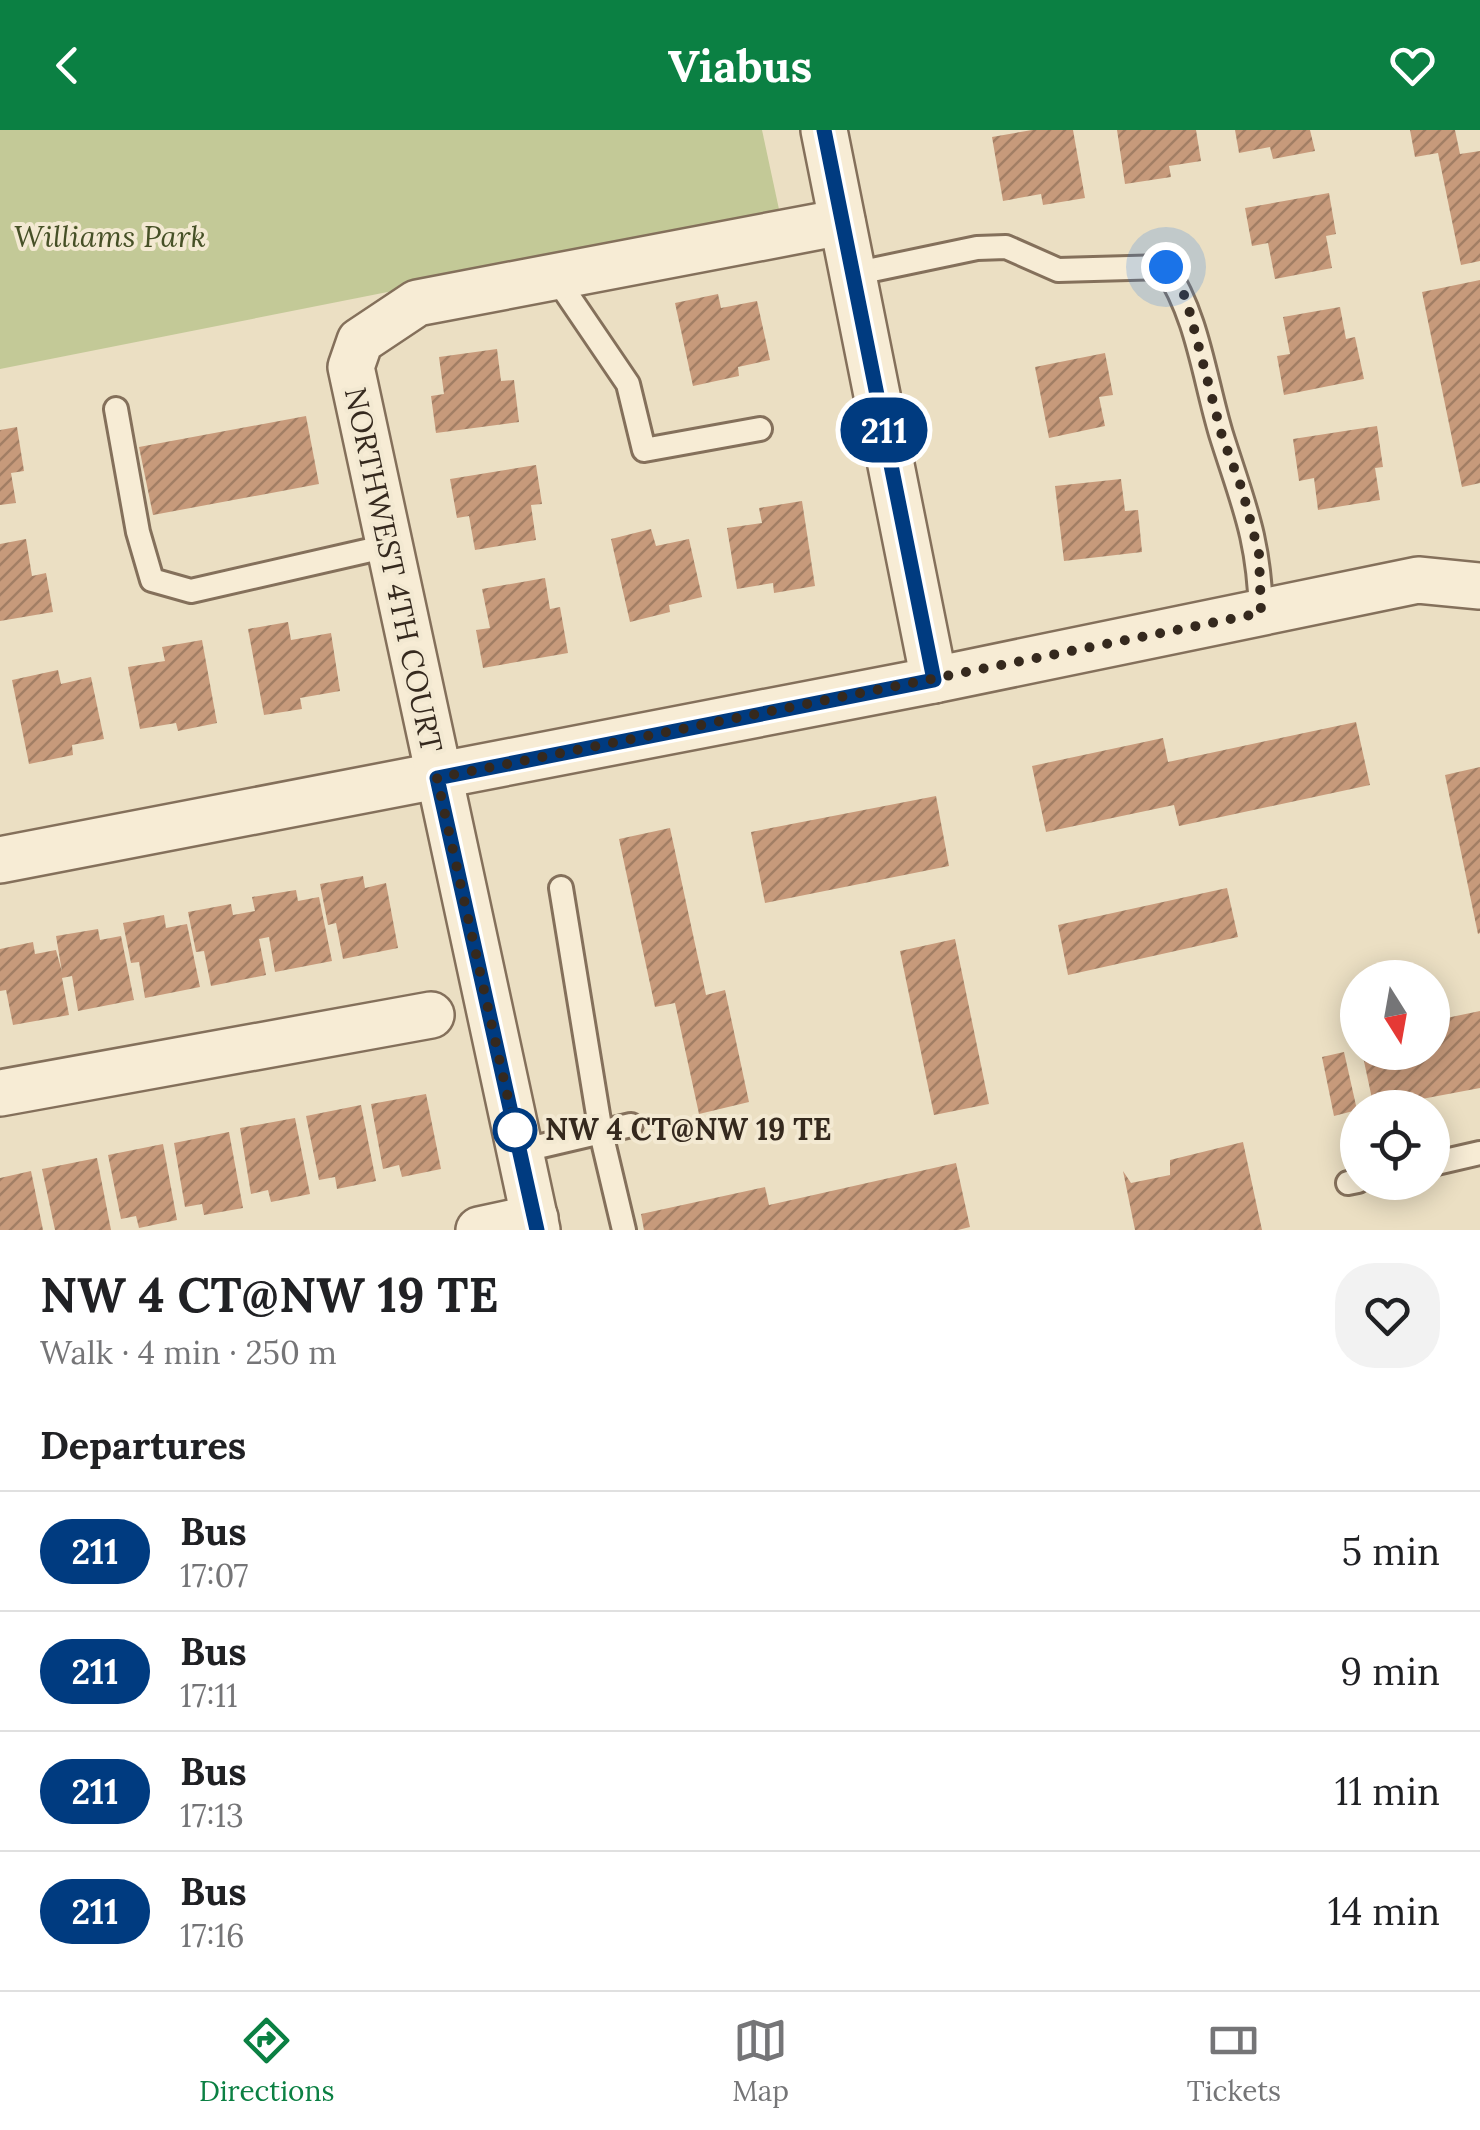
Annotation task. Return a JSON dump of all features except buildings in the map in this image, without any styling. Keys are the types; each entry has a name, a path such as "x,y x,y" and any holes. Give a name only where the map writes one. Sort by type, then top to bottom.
{"street":[{"path":"824,130 934,680"},
{"name":"NORTHWEST 4TH COURT","path":"536,1224 350,367 360,341 417,304 842,222"},
{"path":"0,860 934,680 1418,580 1480,586"},
{"path":"0,1093 431,1015"},
{"path":"479,1230 536,1224"}],"lane":[{"path":"853,274 977,248 1006,247 1058,270 1166,267 1186,298 1222,436 1242,489 1259,554 1261,613"},
{"path":"556,278 628,384 644,450 760,428"},
{"path":"116,409 138,532 152,580 191,591 388,546"},
{"path":"561,888 601,1133 624,1230"},
{"path":"520,1151 631,1125"},
{"path":"1450,1160 1480,1153"}],"green space":[{"name":"Williams Park","path":"0,130 762,130 780,214 0,369"}],"bus line":[{"name":"211","path":"537,1230 437,778 934,680 824,130"}],"place":[{"name":"NW 4 CT@NW 19 TE","path":"515,1130"}],"route":[{"path":"515,1130 437,778 1261,613 1259,554 1242,489 1222,436 1186,298 1166,267"}]}
